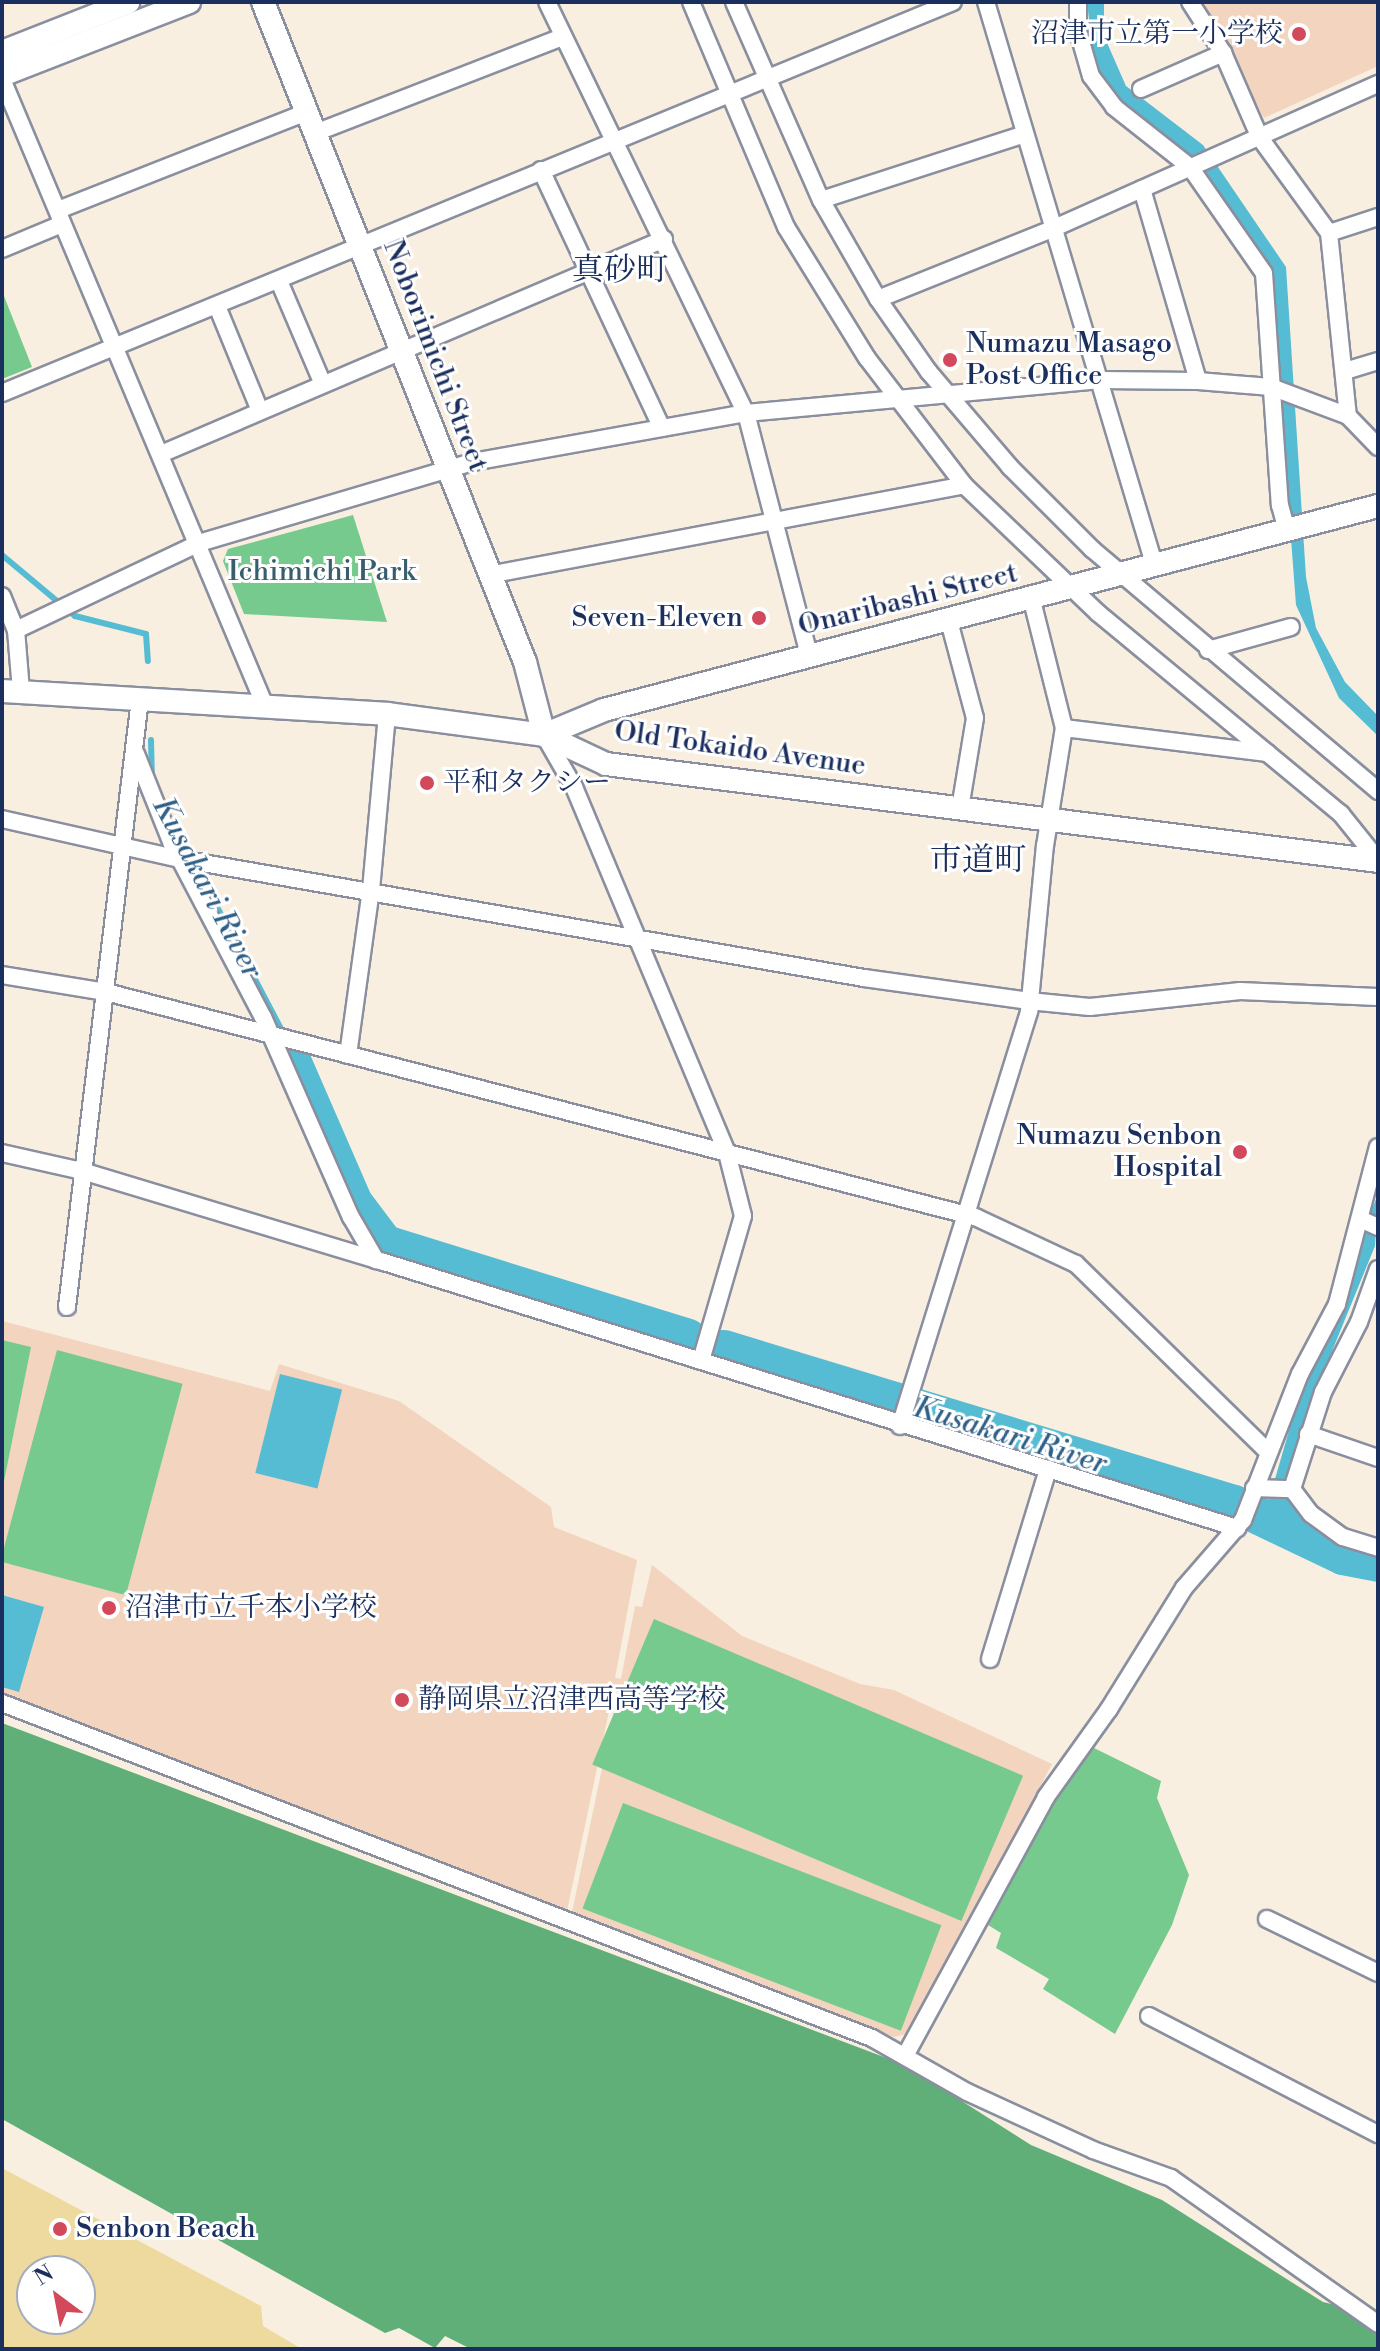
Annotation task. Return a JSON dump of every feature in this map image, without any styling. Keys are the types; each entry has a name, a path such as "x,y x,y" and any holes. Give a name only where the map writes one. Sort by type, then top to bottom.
{"street":[{"path":"2,52 129,2"},
{"path":"189,2 2,77 265,706"},
{"name":"Noborimichi Street","path":"263,2 525,662 544,735"},
{"path":"547,2 562,37 618,142 746,413 809,655"},
{"path":"691,2 728,96 786,227 895,397 964,485 1074,590 1357,829 1378,860"},
{"path":"734,2 821,200 878,299 946,392 1010,467 1122,577 1378,791"},
{"path":"2,393 953,2"},
{"path":"986,2 1155,567"},
{"path":"1078,2 1078,31 1091,76 1114,107 1190,167 1264,273 1280,505 1288,531"},
{"path":"1190,2 1223,53 1260,138 1329,233 1348,416"},
{"path":"315,133 562,37"},
{"path":"1141,89 1223,53"},
{"path":"878,299 1052,229 1378,84"},
{"path":"2,249 60,217 307,112"},
{"path":"821,200 1025,134"},
{"path":"541,170 662,428"},
{"path":"1142,189 1198,381"},
{"path":"1329,233 1378,217"},
{"path":"161,454 664,239"},
{"path":"279,281 323,384"},
{"path":"217,306 260,411"},
{"path":"1345,371 1378,361"},
{"path":"16,630 199,543 448,472 473,462 746,413 1100,380 1198,381 1271,387 1348,416 1378,447"},
{"path":"489,575 964,485"},
{"name":"Onaribashi Street","path":"544,735 604,710 809,655 1074,590 1378,506"},
{"path":"2,596 16,630 12,691"},
{"path":"900,1426 1029,1001 1049,821 1064,728 1032,601"},
{"path":"949,621 975,718 960,809"},
{"path":"1208,650 1291,627"},
{"name":"Old Tokaido Avenue","path":"12,691 387,714 544,735 606,764 1378,860"},
{"path":"67,1307 140,699"},
{"path":"348,1055 371,890 387,714"},
{"path":"1064,728 1268,753"},
{"path":"544,735 574,787 727,1153 743,1216 701,1361"},
{"path":"135,752 180,859 270,1035 351,1217 376,1260"},
{"path":"2,819 180,859 637,938 1029,1001 1090,1007 1240,991 1378,997"},
{"path":"2,975 106,992 964,1215 1076,1264 1268,1452"},
{"path":"905,2056 1046,1797 1109,1709 1184,1588 1237,1528 1268,1452 1337,1304 1378,1147"},
{"path":"2,1153 82,1171 376,1260 900,1426 1237,1528"},
{"path":"1360,1219 1378,1227"},
{"path":"1292,1489 1308,1434 1378,1269"},
{"path":"1308,1434 1378,1458"},
{"path":"990,1659 1048,1469"},
{"path":"1254,1488 1292,1489"},
{"path":"1292,1489 1311,1514 1343,1537 1378,1548"},
{"path":"2,1703 872,2038 967,2092 1093,2150 1171,2178 1378,2324"},
{"path":"1267,1919 1378,1973"},
{"path":"1149,2016 1378,2134"}],"shaded area":[{"name":"沼津市立第一小学校","path":"1203,2 1378,2 1378,66 1264,118"},
{"name":"静岡県立沼津西高等学校","path":"2,1321 270,1391 279,1364 399,1401 551,1507 554,1527 637,1560 615,1678 621,1679 635,1606 642,1607 652,1565 742,1636 860,1684 894,1690 1052,1764 910,2033 894,2037 572,1912 618,1692 613,1692 567,1911 2,1694"}],"green space":[{"path":"2,291 32,367 2,379"},
{"name":"Ichimichi Park","path":"353,515 387,622 244,614 223,561 228,549"},
{"path":"2,1340 31,1347 2,1491"},
{"path":"57,1350 183,1384 126,1595 2,1562"},
{"path":"654,1619 1023,1776 961,1921 592,1764"},
{"path":"2,1723 905,2065 1031,2145 1162,2200 1323,2302 1378,2315 1378,2349 471,2349 445,2336 435,2348 399,2328 385,2333 2,2119"},
{"path":"1094,1748 1161,1781 1157,1798 1189,1875 1172,1925 1115,2034 1043,1989 1049,1979 996,1948 1001,1933 988,1925 1059,1792"},
{"path":"623,1803 941,1925 901,2031 583,1908"}],"sand":[{"name":"Senbon Beach","path":"2,2168 261,2306 263,2326 302,2349 2,2349"}],"water":[{"path":"1087,2 1104,2 1104,36 1126,86 1203,145 1286,267 1306,577 1316,628 1345,682 1378,716 1378,736 1339,698 1296,605 1271,273 1205,175 1114,101 1094,64"},
{"path":"1378,1194 1375,1246 1301,1427 1283,1494 1317,1532 1358,1553 1378,1557 1378,1575 1338,1566 1262,1524 1301,1389"},
{"path":"280,1374 342,1389 317,1488 255,1473"},
{"path":"2,1595 44,1607 19,1692 2,1687"}],"waterway":[{"name":"Kusakari River","path":"2,555 75,616 146,634 148,661"},
{"name":"Kusakari River","path":"151,740 152,781"},
{"name":"Kusakari River","path":"195,865 282,1031"},
{"name":"Kusakari River","path":"287,1049 354,1203 385,1244 688,1338"},
{"name":"Kusakari River","path":"724,1349 1234,1504 1343,1556 1378,1563"}],"place":[{"name":"沼津市立第一小学校","path":"1299,34"},
{"name":"Numazu Masago Post Office","path":"950,360"},
{"name":"Seven-Eleven","path":"759,618"},
{"name":"平和タクシー","path":"427,783"},
{"name":"Numazu Senbon Hospital","path":"1240,1152"},
{"name":"沼津市立千本小学校","path":"109,1608"},
{"name":"静岡県立沼津西高等学校","path":"402,1700"},
{"name":"Senbon Beach","path":"60,2229"}],"district":[{"name":"真砂町","path":"620,270"},
{"name":"市道町","path":"978,860"}]}
